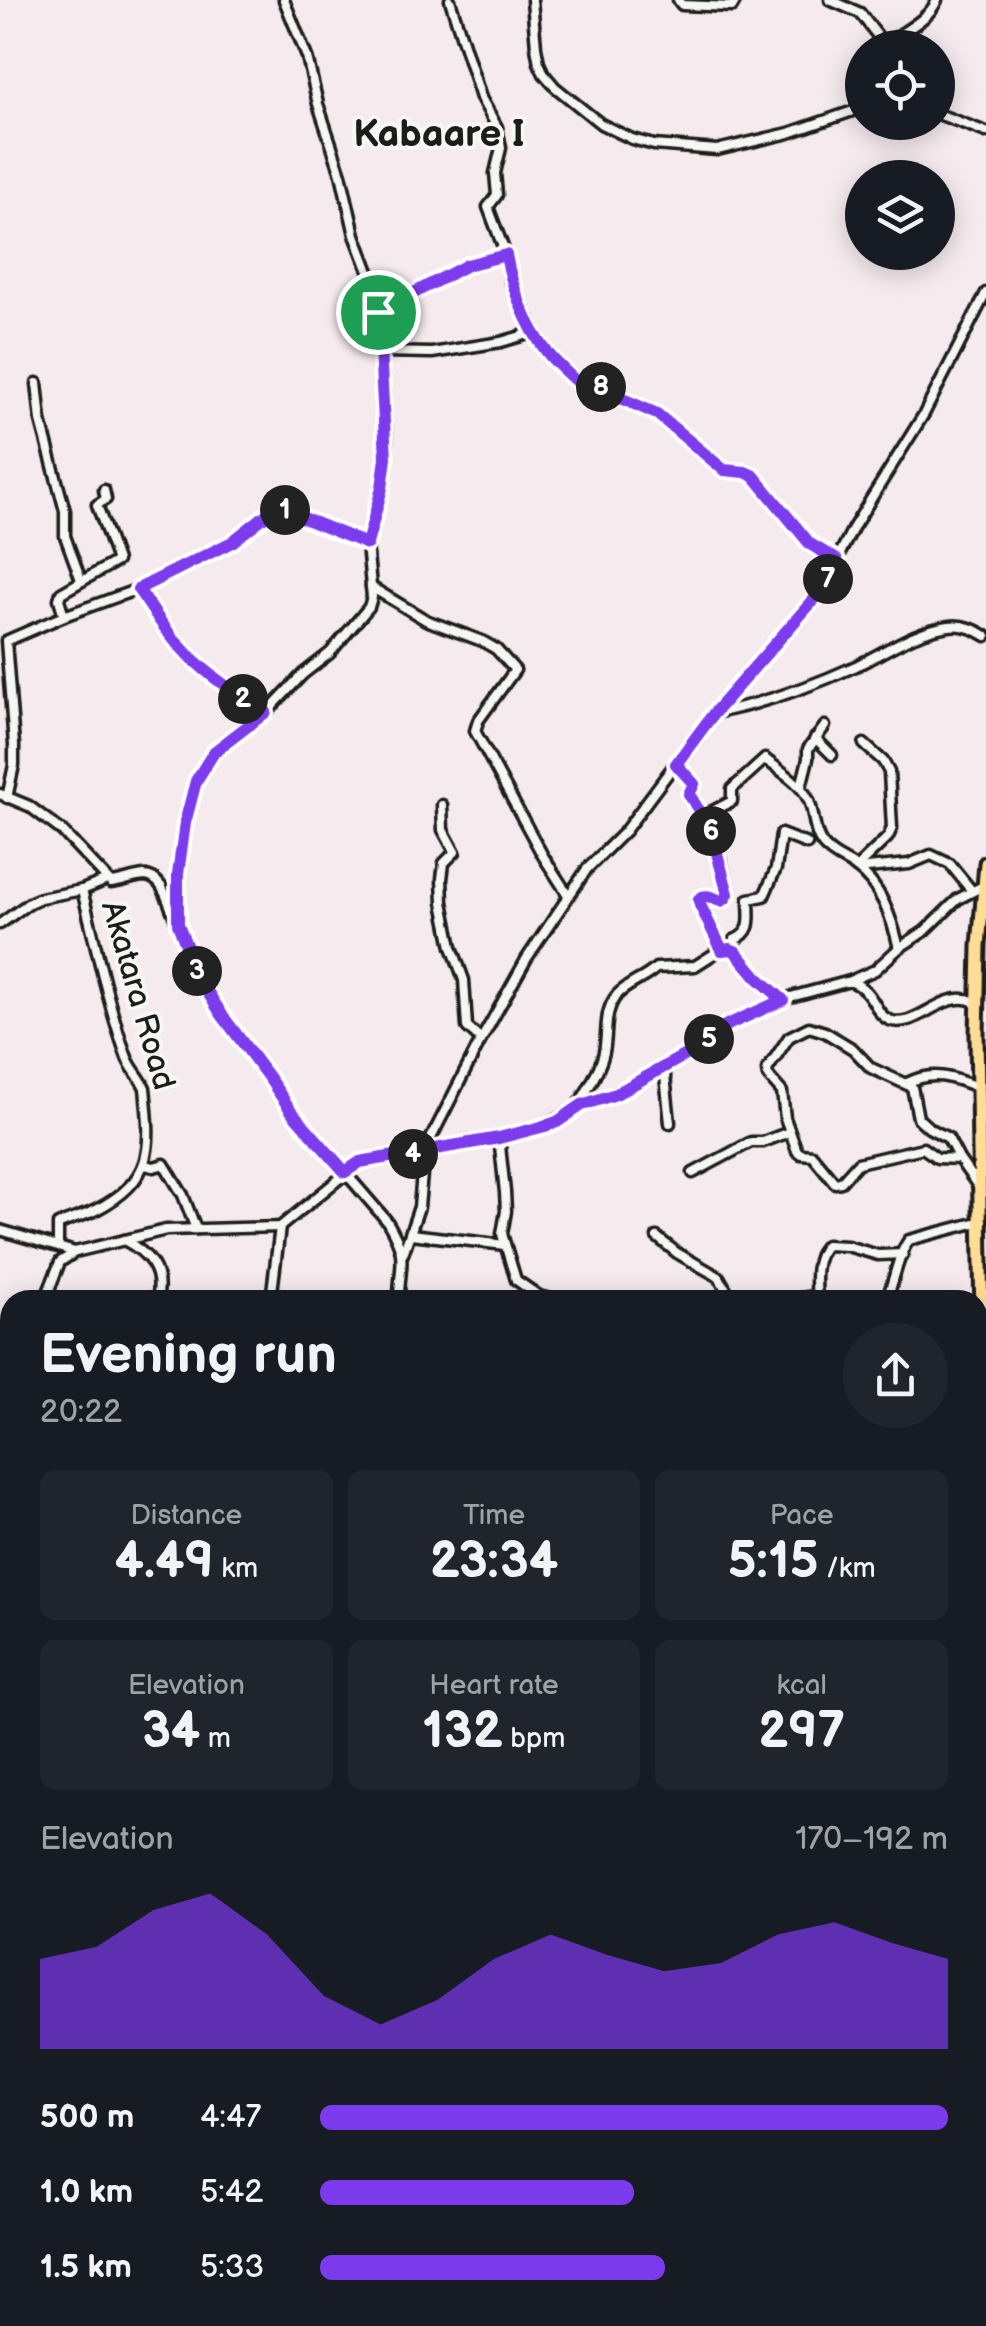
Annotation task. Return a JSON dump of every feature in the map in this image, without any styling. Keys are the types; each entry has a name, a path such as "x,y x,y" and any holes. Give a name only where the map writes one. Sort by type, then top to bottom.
{"main road":[{"path":"984,1290 978,1087 982,1035 977,1007 981,880 986,862"}],"street":[{"path":"178,924 178,874 196,781 214,752 266,712 330,653 372,597 367,544 386,468 387,441 376,290 355,235 307,57 284,0"},
{"path":"450,0 481,98 498,128 497,195 488,207 506,255 510,280 548,353 582,387 605,386 616,396 657,414 724,470 754,476 810,544 837,560"},
{"path":"532,0 536,47 544,74 601,124 643,142 717,150 789,133 845,113"},
{"path":"678,0 682,4 732,7 736,0"},
{"path":"830,0 860,13 873,30"},
{"path":"907,30 928,14 938,0"},
{"path":"955,120 986,132"},
{"path":"378,312 467,265 506,255"},
{"path":"400,1290 403,1254 419,1207 424,1152 527,958 587,868 625,831 714,713 818,595 853,528 924,414 986,293"},
{"path":"382,352 432,353 501,342 535,332"},
{"path":"37,383 41,420 66,511 65,536 81,580"},
{"path":"64,616 59,596 117,560 97,505 106,499 104,490"},
{"path":"367,544 281,509 266,515 232,542 138,589 3,641 14,745 14,766 3,796 29,806 62,832 106,880 115,883 151,877 162,888 205,988 222,1015 292,1112 387,1221 403,1254"},
{"path":"371,587 426,620 482,640 515,670 475,730 543,856 568,894"},
{"path":"138,589 193,660 239,697 266,712"},
{"path":"714,713 810,684 932,630 960,626 986,636"},
{"path":"801,787 808,749 825,726"},
{"path":"815,738 832,754"},
{"path":"858,869 892,828 889,772 864,744"},
{"path":"702,816 732,801 732,789 764,758 801,787 810,802 822,844 872,884 884,904 899,948"},
{"path":"676,764 694,784 689,794 711,831 728,894 721,901 708,896 699,899 722,950"},
{"path":"442,805 443,830 454,852 444,863 443,902 452,947 464,980 467,1027 481,1040"},
{"path":"783,1000 734,950 734,940 745,935 748,928 749,899 764,896 772,879 781,834 807,844"},
{"path":"49,1290 60,1262 75,1252 166,1230 280,1227 360,1162 499,1138 557,1122 704,1044 725,1026 783,1000 876,970 981,880 931,855 909,864 858,869"},
{"path":"0,924 40,898 82,890 106,880"},
{"name":"Akatara Road","path":"82,890 126,1058 145,1088 145,1165"},
{"path":"577,1108 599,1068 607,1039 606,1022 618,995 656,968 695,966 722,950 734,950"},
{"path":"850,980 867,991 890,1020 906,1020 958,997 973,1000 977,1007"},
{"path":"959,1160 942,1160 918,1148 858,1162 835,1183 812,1156 797,1151 782,1092 767,1070 789,1037 809,1027 853,1048 871,1068 914,1089 918,1118 948,1138 980,1189"},
{"path":"664,1066 670,1123"},
{"path":"907,1083 932,1074 978,1087"},
{"path":"693,1173 751,1142 790,1132"},
{"path":"499,1138 506,1192 502,1234 516,1280 531,1290"},
{"path":"58,1246 58,1225 96,1210 135,1182 145,1165 164,1164 184,1195 196,1229"},
{"path":"273,1290 280,1227"},
{"path":"889,1290 906,1243 914,1237 983,1228"},
{"path":"0,1230 75,1252"},
{"path":"411,1234 505,1245"},
{"path":"657,1237 719,1278 726,1290"},
{"path":"123,1240 147,1255 159,1290"},
{"path":"817,1290 820,1251 826,1246 902,1254"}],"district":[{"name":"Kabaare I","path":"439,133"}],"route":[{"path":"506,255 510,280 535,332 548,353 582,387 605,386 616,396 657,414 724,470 754,476 810,544 837,560 818,595 714,713 676,764 694,784 689,794 711,831 728,894 721,901 702,896 700,905 722,950 730,949 740,955 783,1000 725,1026 696,1049 616,1094 582,1105 557,1122 499,1138 360,1162 345,1172 292,1112 222,1015 205,988 178,924 178,874 196,781 214,752 266,712 239,697 193,660 138,589 232,542 274,510 288,510 367,544 386,468 378,312 467,265 506,255"}]}
